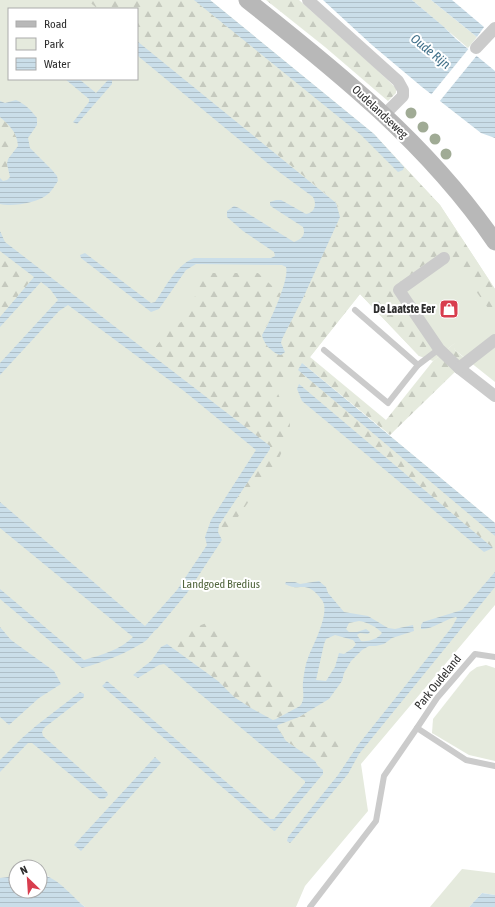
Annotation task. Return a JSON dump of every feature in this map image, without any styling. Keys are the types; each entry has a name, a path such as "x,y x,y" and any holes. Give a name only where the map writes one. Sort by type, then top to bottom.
{"main road":[{"name":"Oudelandseweg","path":"247,0 331,67 385,114 435,165 460,195 495,242"}],"street":[{"path":"308,0 398,81 403,90 403,96 385,114"},
{"path":"476,48 495,28"},
{"path":"444,258 399,290 439,349 459,368 495,396"},
{"path":"459,368 495,340"}],"lane":[{"path":"355,310 418,366"},
{"path":"324,350 388,403 418,366 439,349"},
{"name":"Park Oudeland","path":"495,657 475,654 437,698 417,728 466,760 495,766"},
{"path":"310,907 376,821 384,776 417,728"}],"green space":[{"name":"Landgoed Bredius","path":"0,0 210,0 374,134 440,205 495,289 495,382 455,350 453,346 455,343 433,361 419,356 360,294 310,357 302,363 495,523 495,605 361,764 368,811 305,886 296,907 85,907 48,876 48,859 8,859 8,877 0,878"},
{"path":"87,0 194,0 361,135 398,172 403,170 404,167 440,205 495,289 495,318 449,253 443,251 392,289 392,293 427,347 419,356 360,294 310,357 386,420 433,361 456,342 454,346 455,350 468,361 390,435 302,363 298,370 495,536 495,550 340,418 287,375 274,382 274,385 289,418 290,425 288,439 279,458 222,540 218,532 219,525 270,449 150,354 167,332 189,315 194,303 198,273 258,273 281,294 262,335 263,340 278,354 285,351 281,343 282,339 304,296 340,217 340,214 336,202 138,42 138,8 97,8"},
{"path":"266,0 299,0 396,88 396,93 388,101 325,47"},
{"path":"412,0 431,0 477,37 468,48"},
{"path":"0,117 15,133 18,146 11,153 7,164 10,176 7,180 3,181 0,178"},
{"path":"0,251 34,277 0,317"},
{"path":"212,621 251,654 287,690 303,702 300,706 273,720 234,697 218,681 167,644 179,633"},
{"path":"486,665 495,668 495,761 469,755 432,733 433,719 470,672 477,667"},
{"path":"312,709 335,731 343,741 329,766 323,770 315,761 286,741 277,727 278,725 299,717"},
{"path":"462,869 495,873 495,895 482,893 469,907 430,907"}],"water":[{"path":"194,0 210,0 374,134 404,167 403,170 398,172 361,135"},
{"name":"Oude Rijn","path":"323,0 412,0 495,71 495,138 481,133 422,87 372,45"},
{"path":"431,0 452,0 484,27 477,37"},
{"path":"138,42 336,203 340,217 304,296 282,339 281,343 285,352 281,355 275,353 269,348 262,335 274,312 285,281 286,267 282,265 196,264 186,270 159,309 151,312 81,258 80,255 85,253 151,303 155,302 176,271 194,258 271,258 275,256 274,252 243,231 227,217 227,211 234,206 239,208 294,242 303,236 303,227 272,207 270,202 281,200 306,214 313,210 315,202 313,197 271,166 138,56"},
{"path":"66,80 80,80 96,93 108,80 112,80 112,84 77,124 73,122 89,102 89,99"},
{"path":"16,100 28,108 37,118 37,125 28,138 30,148 52,170 57,176 58,181 49,193 38,200 25,204 5,205 0,204 0,178 3,181 10,177 7,164 8,159 18,146 15,133 0,117 0,101 5,103"},
{"path":"0,231 5,242 270,446 270,449 219,525 218,532 222,540 187,593 157,629 146,641 122,654 82,668 0,599 0,589 84,660 116,649 128,642 133,637 0,528 0,502 145,626 177,590 207,545 205,537 211,520 256,450 184,391 68,305 59,311 0,375 0,363 58,300 50,289 41,282 0,327 0,317 34,277 0,251"},
{"path":"302,363 495,523 495,536 298,370"},
{"path":"299,384 493,548 484,552 302,401 297,389"},
{"path":"495,572 495,587 359,754 348,774 292,841 290,843 287,841 288,837 338,775 358,745 452,627 457,618 452,618 430,628 421,629 423,622 462,610"},
{"path":"319,581 326,587 328,593 344,612 368,616 388,628 395,629 413,625 414,631 392,638 384,644 369,646 362,650 351,661 344,673 342,681 329,699 299,717 278,725 277,727 286,741 315,761 323,770 323,774 274,831 102,686 107,681 270,819 274,819 305,783 305,781 164,664 159,665 138,678 133,675 151,661 161,647 167,644 218,681 234,697 273,720 300,706 303,697 303,682 306,664 323,620 324,605 322,600 311,589 285,584 286,582 295,582 300,584","holes":["359,621 372,625 382,633 373,640 361,641 357,635 360,633 368,634 370,632 366,629 357,632 349,632 346,629 349,623","335,635 353,640 356,644 344,654 339,653 335,667 326,681 316,680 326,639"]},
{"path":"0,627 11,640 54,671 61,684 39,698 9,725 0,717"},
{"path":"80,692 84,694 84,697 44,728 42,732 43,736 107,792 108,795 104,799 100,799 32,743 28,743 0,772 0,760 22,738"},
{"path":"155,757 161,763 81,851 74,845"},
{"path":"48,876 59,883 85,907 0,907 0,878 8,877 8,899 48,899"},
{"path":"482,893 495,895 495,907 469,907"}],"pier":[{"path":"470,47 478,54 439,102 430,96"}],"place":[{"name":"De Laatste Eer","path":"449,309"}]}
